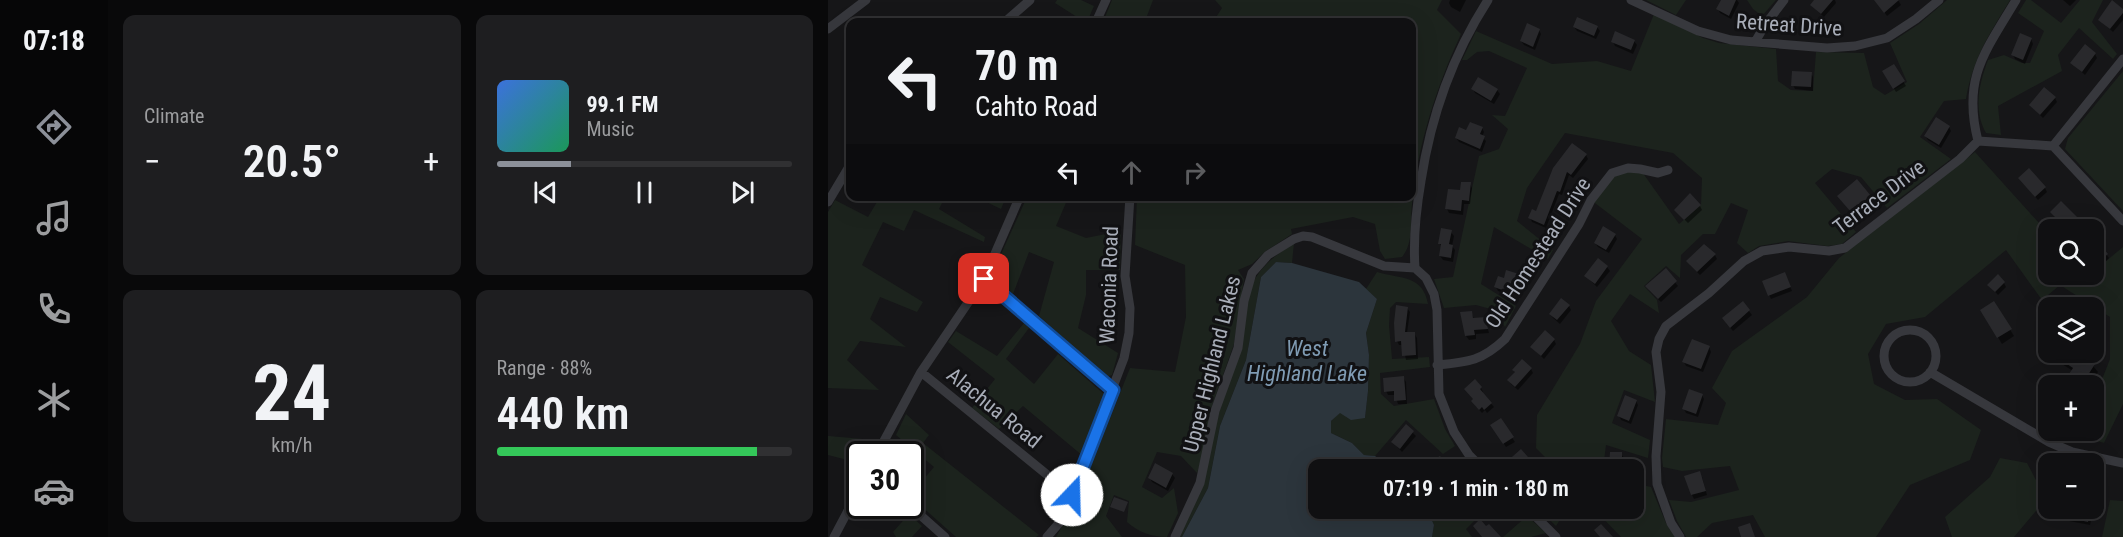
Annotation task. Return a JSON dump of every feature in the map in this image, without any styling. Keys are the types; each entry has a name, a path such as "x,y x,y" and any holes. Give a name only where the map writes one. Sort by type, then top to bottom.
{"street":[{"path":"828,29 866,0"},
{"path":"1010,18 1030,0"},
{"path":"1098,18 1106,0"},
{"path":"1474,459 1454,432 1439,394 1437,310 1434,294 1426,278 1415,268 1413,246 1432,121 1452,65 1488,0"},
{"name":"Retreat Drive","path":"1631,0 1706,33 1731,40 1827,48 1872,43 1887,38 1939,0"},
{"path":"1755,42 1765,24 1784,0"},
{"path":"2016,0 1986,50 1975,77 1972,100 1973,120 1978,141 2053,146 2123,221"},
{"path":"2053,146 2123,59"},
{"name":"Terrace Drive","path":"1680,537 1671,523 1657,484 1656,456 1661,392 1656,352 1659,339 1666,326 1709,293 1744,261 1762,251 1789,246 1829,251 1845,248 1960,159 1978,141"},
{"name":"Old Homestead Drive","path":"1437,365 1480,359 1492,352 1505,339 1592,200 1612,173 1628,168 1658,173 1668,170"},
{"path":"828,202 846,172"},
{"path":"884,441 921,372 984,279 1018,201"},
{"name":"Waconia Road","path":"1047,537 1060,522 1072,495 1124,358 1129,333 1130,308 1125,276 1130,201"},
{"name":"Upper Highland Lakes","path":"1175,537 1200,483 1215,411 1238,348 1248,284 1252,273 1268,255 1303,236 1312,237 1384,266 1415,268"},
{"path":"984,279 1113,390"},
{"path":"1904,330 1913,330 1926,335 1936,351 1936,360 1930,372 1915,382 1897,379 1884,362 1886,344 1895,334 1904,330"},
{"name":"Alachua Road","path":"921,372 1072,495"},
{"path":"1930,372 2049,442 2072,452 2123,463"},
{"path":"834,537 846,514"},
{"path":"924,518 945,537"},
{"path":"1538,519 1556,537"}],"shaded area":[{"path":"1057,0 1081,0 1094,6 1089,18 1076,18 1055,3"},
{"path":"1112,0 1153,0 1147,16 1151,18 1105,18"},
{"path":"1215,0 1442,0 1437,10 1461,34 1429,117 1416,176 1416,18 1216,18 1222,8"},
{"path":"1646,0 1686,0 1676,15"},
{"path":"1747,0 1776,0 1762,16"},
{"path":"1947,0 2010,0 1977,59 1966,99 1944,101 1920,137 1951,159 1887,208 1861,177 1832,169 1815,183 1856,232 1842,244 1827,246 1788,241 1759,246 1748,253 1737,243 1748,210 1731,203 1715,234 1703,234 1681,255 1680,278 1666,266 1644,286 1657,300 1659,313 1630,294 1611,321 1629,351 1651,365 1655,402 1624,390 1612,423 1650,440 1648,458 1606,445 1604,459 1547,459 1536,448 1537,415 1580,344 1596,301 1642,239 1591,200 1612,173 1640,169 1679,224 1701,205 1702,178 1673,153 1565,133 1527,188 1517,221 1553,250 1548,259 1494,227 1481,284 1516,306 1505,327 1494,310 1476,305 1444,308 1434,279 1453,277 1479,156 1499,149 1508,129 1492,115 1505,116 1527,68 1489,51 1477,52 1467,60 1462,60 1476,31 1552,64 1597,61 1631,71 1654,14 1703,38 1719,43 1776,49 1778,81 1791,90 1813,91 1816,52 1864,53 1873,87 1885,95 1907,82 1890,43 1919,24"},
{"path":"2026,0 2031,0 2061,23 2080,0 2103,0 2092,22 2117,54 2113,59 2079,28 2058,55 2062,71 1998,106 2001,135 1986,133 1980,115 1979,97 1988,60 2004,55 2022,63 2030,63 2044,31 2018,13"},
{"path":"2123,71 2123,211 2065,149 2068,138"},
{"path":"1975,152 2038,222 2038,285 2060,285 2046,297 2040,297 2006,250 1925,317 1886,324 1868,354 1874,384 1905,400 1937,399 1981,430 1970,460 1910,485 1876,537 1765,537 1753,515 1712,523 1697,537 1686,537 1669,500 1691,502 1739,490 1730,466 1682,471 1663,467 1666,419 1718,425 1726,403 1712,388 1732,351 1807,297 1839,258"},
{"path":"835,200 868,217 878,201 943,201 939,209 985,237 984,242 914,210 904,231 883,222 862,265 923,302 917,312 880,297 870,319 906,347 860,341 847,360 879,390 828,388 828,212"},
{"path":"984,201 1004,201 1001,209"},
{"path":"1025,201 1067,201 1056,226 1086,238 1121,231 1120,270 1086,270 1086,295 1078,328 1118,353 1112,375 1106,377 1039,316 1054,262 1029,252 1013,294 992,274"},
{"path":"1137,201 1412,201 1411,232 1402,257 1385,259 1380,251 1375,224 1353,217 1291,229 1292,234 1266,251 1252,264 1238,270 1244,279 1234,344 1211,409 1197,473 1181,456 1157,452 1142,487 1162,498 1174,488 1178,513 1167,537 1146,533 1131,526 1127,522 1129,501 1114,495 1106,516 1122,537 1056,537 1078,499 1130,368 1175,372 1186,317 1185,265 1135,245"},
{"path":"1294,243 1292,263 1276,262 1261,277 1246,360 1220,426 1208,488 1182,537 1179,537 1212,440 1252,285 1264,266"},
{"path":"2123,247 2123,404 2104,443 2097,441 2104,441 2104,375 2110,359 2110,317 2104,313 2104,297 2079,297 2060,285 2104,285 2104,263"},
{"path":"1377,272 1416,283 1425,295 1428,304 1396,302 1390,308 1392,359 1429,357 1430,367 1380,373 1381,394 1394,406 1434,399 1445,429 1455,446 1443,454 1406,420 1375,456 1364,455 1352,443 1331,433 1331,421 1340,412 1365,418 1369,355 1366,333 1377,299 1366,289"},
{"path":"1024,323 1029,328 1006,359 1034,384 1058,354 1105,395 1083,456 1023,406 999,429 972,408 995,379 948,342 956,331 997,356"},
{"path":"906,414 929,435 924,442 903,441 896,435"},
{"path":"828,436 874,440 846,441 846,460 828,455"},
{"path":"924,444 1039,535 1036,537 956,537 924,509 924,479 934,467 924,459"},
{"path":"2000,458 2027,463 2038,484 2038,508 2014,537 1952,537 1945,517 1990,477"},
{"path":"1644,485 1651,487 1666,523 1675,537 1621,537 1604,519 1644,519"},
{"path":"2110,500 2123,501 2123,537 2102,537"},
{"path":"905,519 914,519 922,526 912,537 896,537 893,532"},
{"path":"1431,519 1476,519 1466,529 1472,537 1432,537 1434,525"},
{"path":"1524,519 1530,519 1546,533 1531,537 1503,537"},
{"path":"1549,519 1561,519 1556,526"}],"water":[{"name":"West Highland Lake","path":"1276,262 1292,263 1359,282 1377,299 1366,333 1369,355 1365,418 1351,420 1340,413 1331,421 1331,433 1352,443 1364,455 1375,456 1379,459 1308,459 1308,519 1431,519 1434,525 1432,537 1182,537 1208,488 1220,426 1246,360 1261,277"}],"building":[{"path":"1721,0 1736,0 1729,16 1716,9"},
{"path":"1814,0 1833,0 1821,14 1810,5"},
{"path":"1874,0 1899,0 1884,13"},
{"path":"2112,0 2123,9 2123,13 2110,29 2098,20"},
{"path":"1577,17 1598,26 1594,36 1573,27"},
{"path":"1527,23 1540,29 1533,47 1520,41"},
{"path":"1615,31 1635,40 1631,50 1611,42"},
{"path":"2020,33 2032,38 2023,60 2011,55"},
{"path":"2085,44 2096,53 2082,72 2070,63"},
{"path":"1894,64 1905,81 1893,89 1882,71"},
{"path":"1792,71 1812,72 1811,87 1791,86"},
{"path":"1478,77 1498,89 1491,101 1471,89"},
{"path":"2044,87 2056,97 2040,115 2029,105"},
{"path":"1936,117 1950,126 1939,145 1924,136"},
{"path":"1470,122 1483,127 1480,134 1485,136 1480,149 1455,138 1459,127 1466,130"},
{"path":"1572,143 1587,154 1571,175 1567,172 1544,225 1528,218 1532,209 1536,211 1553,168"},
{"path":"2029,168 2046,187 2035,197 2018,178"},
{"path":"1857,179 1871,196 1850,211 1837,196"},
{"path":"1461,182 1471,182 1469,201 1462,200 1461,211 1445,209 1448,189 1460,190"},
{"path":"1690,193 1701,205 1684,220 1674,210"},
{"path":"2061,201 2078,218 2055,219 2050,212"},
{"path":"1603,226 1616,234 1606,250 1594,243"},
{"path":"1441,228 1452,230 1449,244 1453,245 1451,258 1439,256 1441,244 1438,244"},
{"path":"1704,244 1716,254 1697,272 1686,261"},
{"path":"1598,258 1608,266 1595,284 1584,276"},
{"path":"1666,268 1677,281 1658,299 1645,286"},
{"path":"1506,270 1519,274 1513,294 1494,287 1498,276 1504,278"},
{"path":"1785,272 1791,287 1768,296 1762,281"},
{"path":"1998,274 2005,282 1995,292 1987,285"},
{"path":"1561,298 1570,305 1557,320 1549,314"},
{"path":"1743,301 1750,310 1730,328 1722,318"},
{"path":"1994,301 2012,329 1997,338 1980,310"},
{"path":"1396,305 1408,307 1405,332 1415,332 1416,355 1402,356 1401,341 1395,342"},
{"path":"1472,311 1473,318 1486,317 1488,329 1474,330 1475,335 1465,336 1460,312"},
{"path":"1545,330 1555,339 1541,356 1530,347"},
{"path":"1692,339 1710,346 1701,369 1682,362"},
{"path":"1522,359 1532,368 1515,387 1507,380 1515,372 1512,370"},
{"path":"2066,363 2095,364 2088,375 2068,375 2073,368"},
{"path":"1404,376 1406,400 1394,401 1394,391 1384,392 1383,378"},
{"path":"1475,379 1492,403 1484,410 1482,407 1479,410 1464,389"},
{"path":"1689,389 1703,394 1696,414 1682,409"},
{"path":"1625,395 1637,400 1629,421 1617,416"},
{"path":"1501,418 1514,437 1503,444 1490,425"},
{"path":"1406,424 1414,431 1400,449 1391,442"},
{"path":"1521,449 1530,459 1514,459 1512,457"},
{"path":"1610,452 1622,452 1622,459 1610,459"},
{"path":"1155,463 1173,473 1166,488 1148,478"},
{"path":"1700,471 1706,491 1691,495 1684,476"},
{"path":"1114,497 1128,502 1124,512 1110,507"},
{"path":"1480,519 1486,526 1489,524 1501,537 1482,537 1473,526"},
{"path":"1750,523 1755,537 1741,537 1738,527"},
{"path":"1601,524 1613,537 1600,537 1594,530"}],"route":[{"path":"984,279 1113,390 1072,495"}]}
